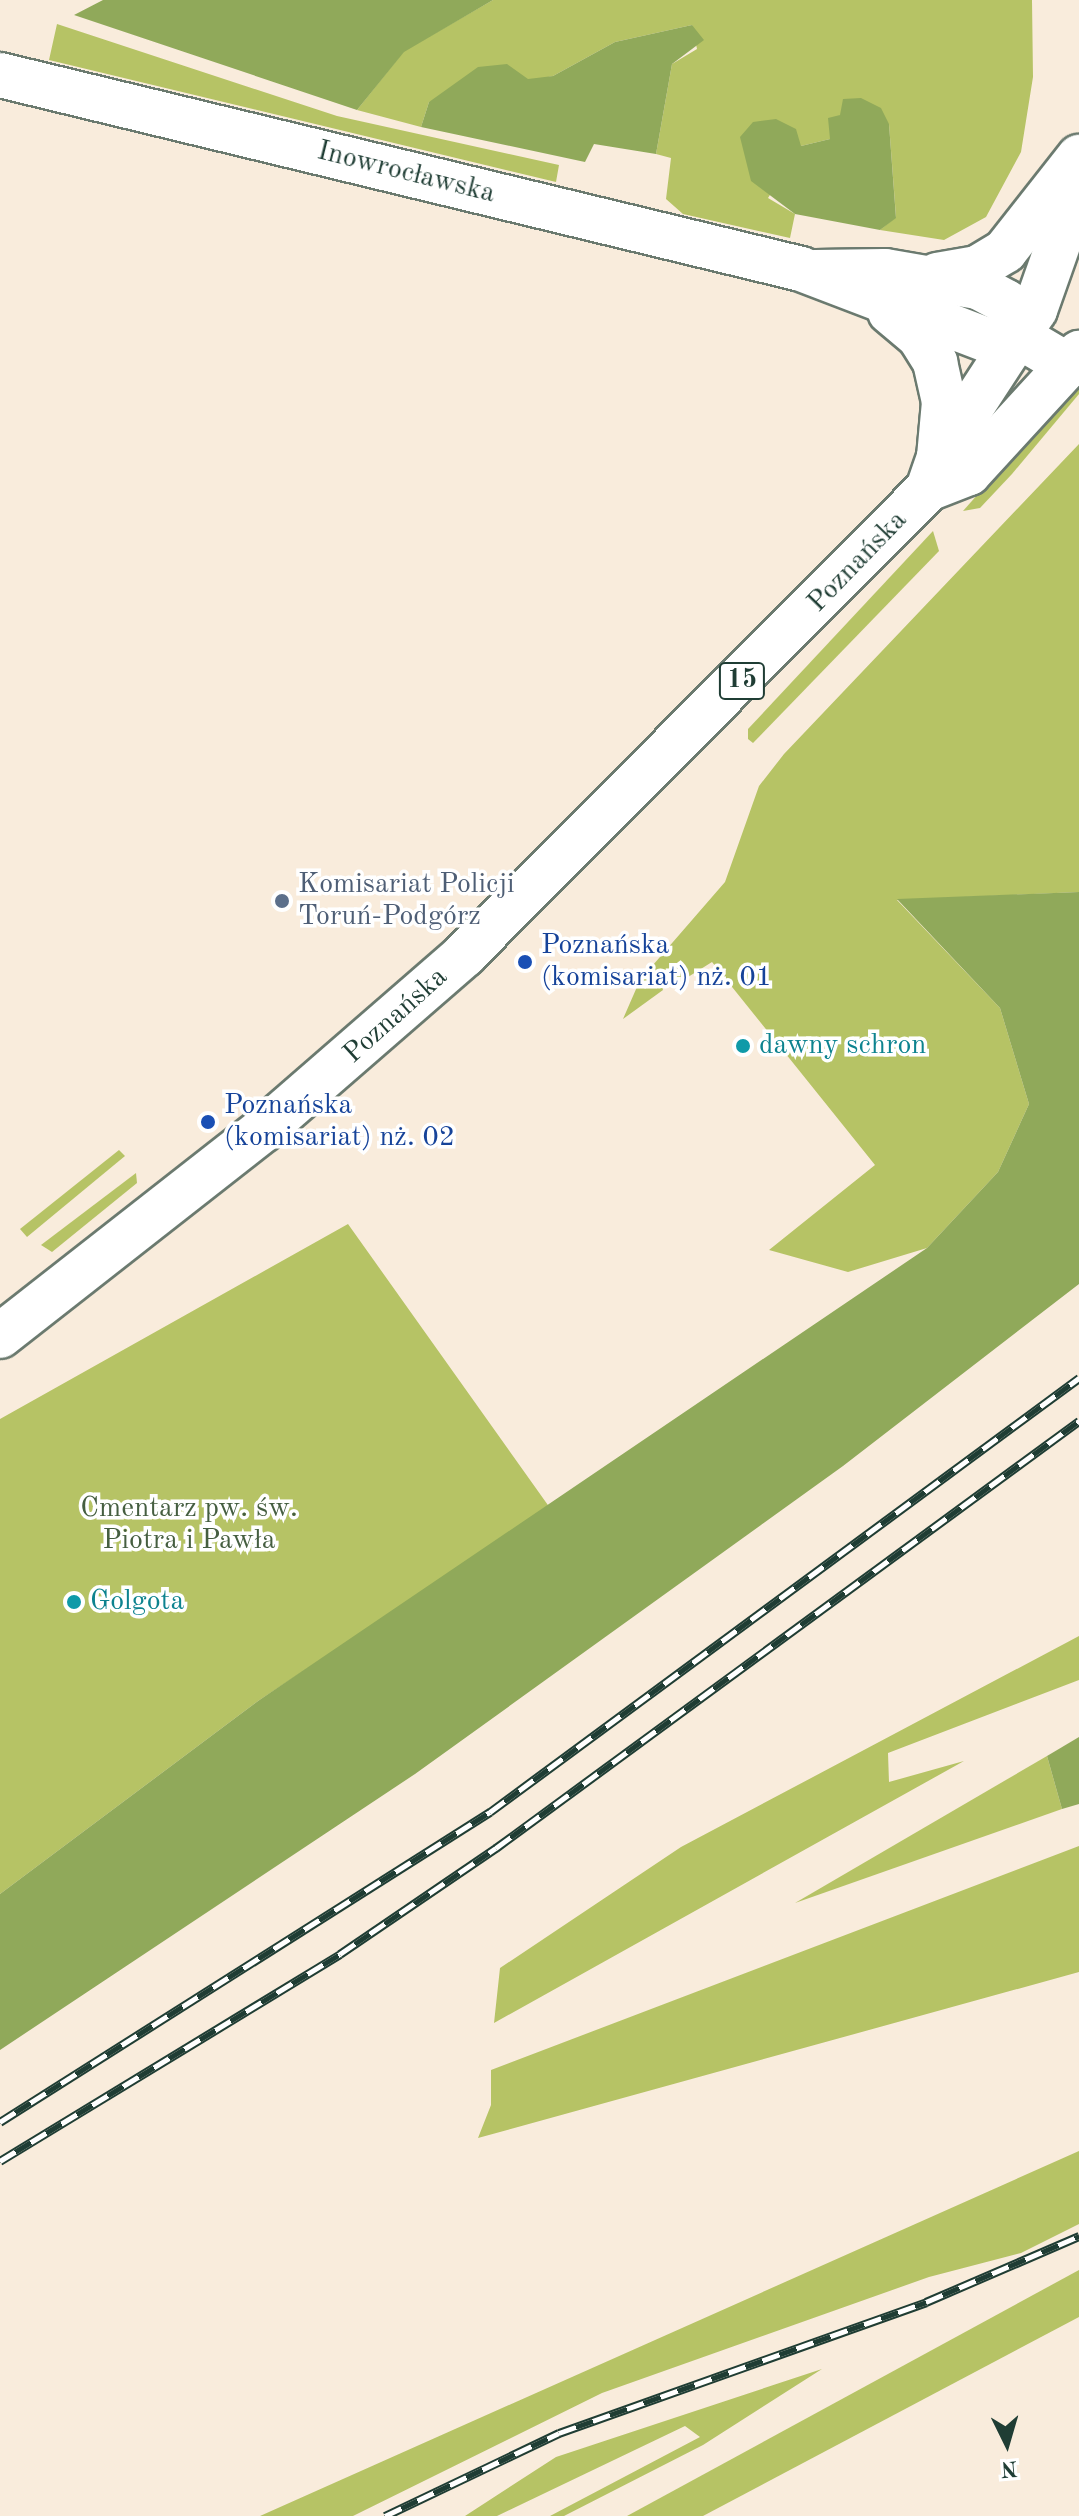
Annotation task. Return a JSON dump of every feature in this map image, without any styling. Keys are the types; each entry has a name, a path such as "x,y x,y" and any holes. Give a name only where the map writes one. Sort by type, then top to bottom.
{"street":[{"name":"Inowrocławska","path":"0,75 812,272"},
{"path":"812,272 923,275 977,268 1005,251 1079,157"},
{"name":"Poznańska","path":"0,1336 284,1113 464,955 934,473 1020,337 1079,185"},
{"path":"812,272 874,302 987,340 1020,337 1074,359"},
{"path":"923,275 1006,302 1020,337"},
{"path":"874,302 906,323 935,362 944,402 934,473"},
{"name":"Poznańska","path":"934,473 969,473 1074,359"}],"green space":[{"path":"103,0 493,0 404,52 357,110 74,15"},
{"path":"493,0 1032,0 1033,77 1021,152 986,217 944,240 880,230 896,217 889,124 840,115 830,139 801,146 768,198 795,214 790,238 683,214 666,199 671,158 656,154 672,64 697,49 692,25 615,42 553,76 429,102 421,127 357,110 404,51"},
{"path":"57,24 337,116 559,165 556,182 49,60"},
{"path":"692,25 704,40 672,64 656,154 594,144 585,162 421,127 429,102 478,67 507,64 528,79 553,76 615,42"},
{"path":"861,98 881,108 889,124 896,218 880,230 795,214 751,181 740,137 753,122 776,119 796,129 801,146 830,139 828,118 840,115 843,99"},
{"path":"1079,380 1079,394 1012,474 980,508 963,511"},
{"path":"1079,444 1079,892 897,900 1000,1008 1029,1104 998,1172 927,1248 848,1272 769,1250 875,1165 712,962 680,982 660,980 663,990 623,1019 640,980 725,882 759,786 784,754"},
{"path":"933,531 939,551 753,743 748,739 748,729"},
{"path":"1079,892 1079,1284 843,1466 415,1774 0,2050 0,1894 258,1701 927,1248 998,1172 1029,1104 1000,1008 897,899"},
{"path":"119,1150 125,1156 27,1237 20,1229"},
{"path":"136,1173 137,1183 52,1252 41,1245"},
{"name":"Cmentarz pw. św. Piotra i Pawła","path":"348,1224 550,1508 258,1701 0,1894 0,1419"},
{"path":"1079,1636 1079,1680 888,1753 889,1782 964,1761 494,2023 500,1968 681,1847"},
{"path":"1079,1737 1079,1804 1062,1809 1047,1756"},
{"path":"1047,1756 1062,1809 795,1903"},
{"path":"1079,1846 1079,1972 478,2138 491,2105 491,2070"},
{"path":"1079,2151 1079,2224 1021,2253 929,2277 602,2393 353,2516 260,2516"},
{"path":"1079,2270 1079,2317 703,2516 627,2516"},
{"path":"822,2369 703,2445 564,2516 550,2516 700,2437 685,2426 497,2516 465,2516 556,2457"}],"railway":[{"path":"0,2122 490,1812 1079,1378"},
{"path":"0,2161 340,1954 496,1848 1079,1421"},
{"path":"385,2516 559,2433 926,2302 1079,2236"}],"place":[{"name":"Komisariat Policji Toruń-Podgórz","path":"282,901"},
{"name":"Poznańska (komisariat) nż. 01","path":"525,962"},
{"name":"dawny schron","path":"743,1046"},
{"name":"Poznańska (komisariat) nż. 02","path":"208,1122"},
{"name":"Golgota","path":"74,1602"}]}
